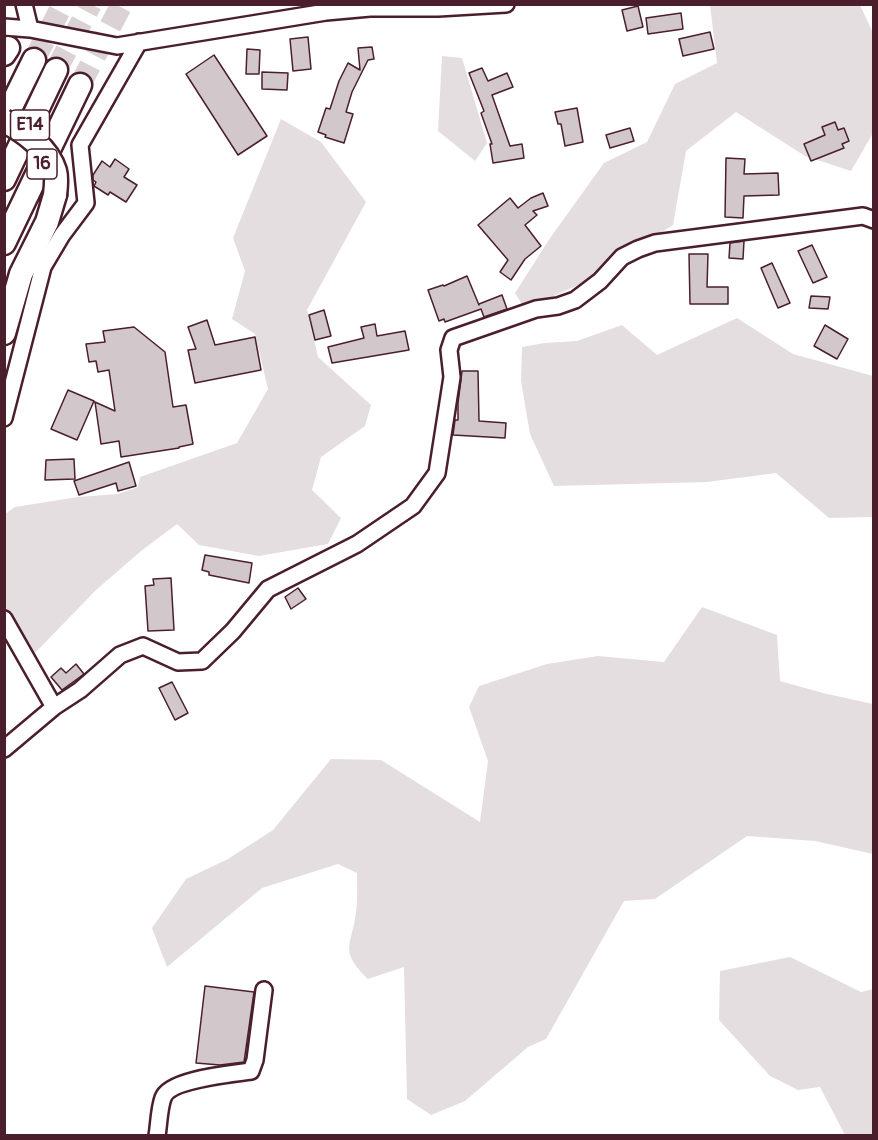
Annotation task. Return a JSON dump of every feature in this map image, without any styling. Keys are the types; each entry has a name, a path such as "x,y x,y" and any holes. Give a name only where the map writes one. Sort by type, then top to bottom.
{"highway":[{"name":"E14","path":"4,121 34,60"},
{"name":"E14","path":"4,179 56,70"},
{"name":"16","path":"4,243 80,85"},
{"path":"4,121 32,138 51,161 56,177 55,195 47,222 21,274 4,298"},
{"path":"4,333 21,274"}],"street":[{"path":"24,4 30,29"},
{"path":"6,43 30,29 117,46 326,12 370,8 506,4"},
{"path":"4,418 43,267 86,203 80,145 139,42"},
{"path":"4,749 54,707 80,690 120,655 143,646 178,662 202,661 233,631 268,589 357,544 413,506 437,473 452,377 449,350 453,338 536,309 558,306 575,300 600,281 622,257 655,243 863,216 873,220"},
{"path":"4,619 54,707"},
{"path":"157,1136 163,1096 170,1089 198,1080 251,1071 255,1060 264,990"}],"shaded area":[{"path":"710,5 860,5 873,33 873,133 851,171 805,156 736,112 686,151 673,225 578,285 525,309 515,293 550,238 604,163 647,142 675,84 717,63"},
{"path":"442,56 462,58 487,143 475,161 438,131"},
{"path":"281,119 321,142 366,202 307,310 318,357 371,405 365,426 321,457 312,490 341,518 328,544 259,556 199,545 177,524 141,551 96,590 34,654 5,606 5,514 15,507 78,497 118,494 138,487 140,477 237,443 268,389 255,334 232,319 245,271 233,238"},
{"path":"737,318 793,354 873,376 873,517 829,518 776,473 707,482 554,486 530,434 521,381 522,347 577,341 622,325 657,355"},
{"path":"702,607 777,635 780,681 873,704 873,854 815,841 747,836 655,899 624,901 546,1039 528,1047 465,1101 431,1115 407,1099 404,967 368,979 358,969 350,953 349,946 357,906 357,873 338,864 262,888 167,967 152,928 186,879 228,859 273,830 331,759 381,760 480,822 488,761 469,707 479,686 547,664 598,656 664,662"},
{"path":"790,957 861,992 873,989 873,1135 845,1135 820,1087 798,1090 770,1076 719,1020 720,971"}],"building":[{"path":"638,6 643,27 627,31 622,10"},
{"path":"681,13 683,29 648,34 646,18"},
{"path":"710,32 714,49 683,56 679,39"},
{"path":"308,37 311,69 293,71 290,39"},
{"path":"372,47 374,59 368,60 352,92 346,112 353,114 344,143 325,137 326,135 318,132 326,108 330,109 339,81 348,63 360,70 358,48"},
{"path":"247,49 260,50 259,74 246,74"},
{"path":"214,55 267,136 238,155 186,74"},
{"path":"482,68 488,81 507,73 513,87 492,95 510,146 522,144 524,158 493,163 490,144 492,144 481,113 484,111 469,73"},
{"path":"262,72 288,73 287,90 262,89"},
{"path":"577,108 583,142 565,146 561,124 558,124 555,112"},
{"path":"835,122 838,130 844,128 849,141 842,144 844,148 811,161 804,144 825,135 822,127"},
{"path":"630,128 634,141 610,148 606,135"},
{"path":"726,158 745,159 744,174 778,173 779,195 744,196 743,218 725,217"},
{"path":"115,159 129,169 124,177 137,185 126,202 94,186 96,182 93,180 93,175 102,161 110,167"},
{"path":"543,193 548,206 533,211 537,215 525,225 541,246 525,259 511,280 500,272 508,260 478,225 510,198 518,208 531,198"},
{"path":"744,241 743,259 729,258 730,243"},
{"path":"812,245 827,277 813,283 798,251"},
{"path":"689,254 708,254 707,287 728,287 728,304 690,304"},
{"path":"772,263 790,303 778,308 761,268"},
{"path":"467,276 479,305 502,295 507,309 484,317 481,309 445,322 444,319 439,321 428,290"},
{"path":"811,296 830,297 828,309 809,308"},
{"path":"324,310 331,336 315,340 309,315"},
{"path":"207,320 215,345 255,337 261,370 195,383 188,350 196,349 188,327"},
{"path":"375,324 377,336 405,331 409,350 332,363 328,347 364,338 361,327"},
{"path":"825,325 848,339 837,359 814,346"},
{"path":"134,327 165,352 173,407 186,405 193,444 121,457 119,441 101,444 95,402 115,411 109,370 98,372 96,361 89,362 86,344 105,342 103,331"},
{"path":"462,371 478,371 479,421 506,423 505,438 453,435 455,420 458,420"},
{"path":"68,390 94,401 77,440 51,429"},
{"path":"74,459 75,479 45,480 46,460"},
{"path":"129,462 136,486 118,491 116,483 79,495 74,481"},
{"path":"205,555 252,563 249,583 209,575 209,572 202,570"},
{"path":"171,578 174,630 148,631 145,586 154,585 153,579"},
{"path":"298,588 306,599 291,609 285,597"},
{"path":"76,664 84,674 62,690 51,677 61,668 66,673"},
{"path":"172,682 188,713 175,720 159,688"},
{"path":"205,986 254,992 244,1062 220,1065 196,1063"}],"tunnel":[{"path":"34,60 63,4"},
{"path":"56,70 91,4"},
{"path":"80,85 122,4"}]}
